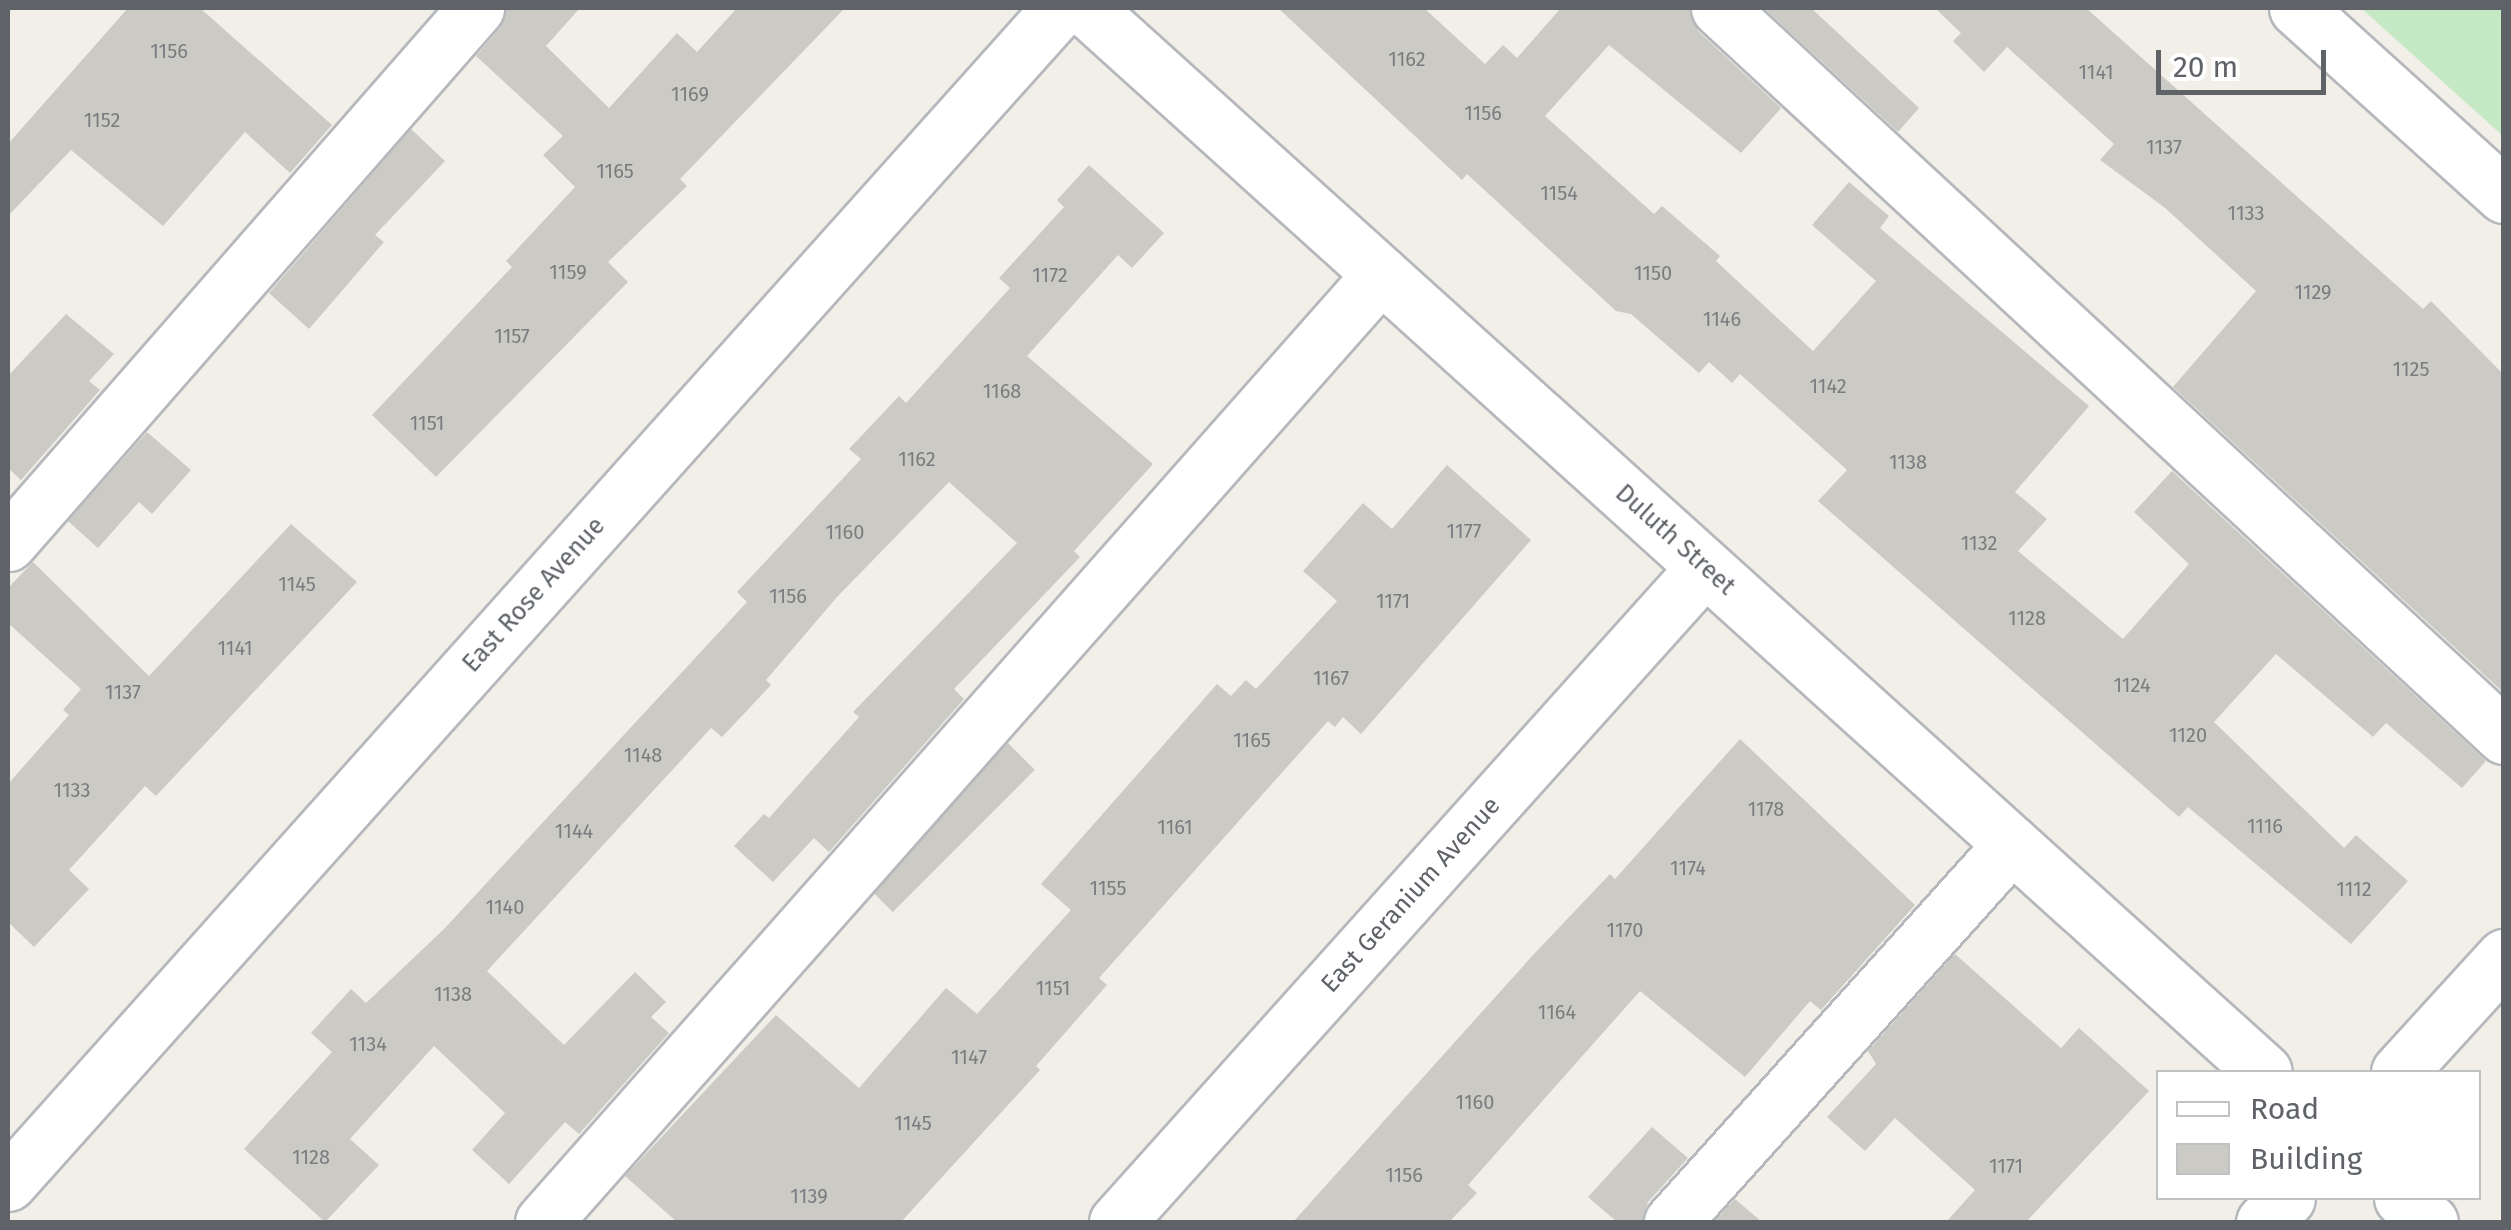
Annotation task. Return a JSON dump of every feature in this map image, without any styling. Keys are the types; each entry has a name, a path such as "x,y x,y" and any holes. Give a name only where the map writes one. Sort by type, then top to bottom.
{"street":[{"path":"8,543 476,8"},
{"name":"East Rose Avenue","path":"8,1182 1060,8"},
{"name":"Duluth Street","path":"1086,8 2262,1070"},
{"path":"1719,8 2504,736"},
{"path":"2298,8 2504,195"},
{"path":"542,1222 1381,274"},
{"name":"East Geranium Avenue","path":"1117,1222 1705,567"},
{"path":"1672,1222 2012,844"},
{"path":"2401,1070 2504,958"},
{"path":"2264,1222 2285,1200"},
{"path":"2404,1200 2430,1222"}],"green space":[{"path":"2361,8 2503,8 2503,136"}],"building":[{"path":"128,8 200,8 332,125 290,173 245,132 163,226 71,150 8,216 8,144"},
{"path":"506,8 580,8 546,46 609,108 677,33 697,52 737,8 845,8 680,179 687,186 608,262 628,282 436,477 372,415 512,267 506,261 575,187 543,155 563,136 476,56 500,28"},
{"path":"1278,8 1424,8 1485,64 1503,45 1517,58 1561,8 1689,8 1698,31 1781,108 1741,153 1609,45 1545,116 1654,214 1662,206 1720,256 1716,261 1813,351 1876,281 1812,225 1849,182 1889,216 1880,228 2089,406 2015,492 2047,519 2018,551 2123,639 2189,564 2134,512 2172,471 2486,761 2462,788 2386,723 2373,737 2276,654 2214,722 2344,848 2356,835 2408,881 2351,944 2188,807 2179,817 1818,501 1847,470 1740,374 1732,383 1709,362 1699,373 1631,314 1616,311 1467,174 1462,180"},
{"path":"1764,8 1811,8 1919,108 1898,132"},
{"path":"1935,8 2086,8 2423,309 2431,301 2504,375 2504,693 2173,387 2256,291 2164,207 2100,160 2114,144 2007,47 1984,72 1953,41 1961,33"},
{"path":"411,129 445,161 375,235 384,242 309,329 269,293"},
{"path":"1089,165 1164,233 1132,268 1118,255 1027,356 1153,464 1074,551 1080,557 954,689 964,699 829,852 814,838 773,882 734,846 764,814 769,818 859,717 853,712 1017,543 949,482 837,597 766,680 771,685 722,737 711,728 487,971 564,1045 635,972 666,1002 651,1017 669,1033 579,1134 565,1122 509,1184 472,1150 505,1113 434,1046 350,1139 379,1165 325,1222 244,1149 332,1052 311,1033 351,989 366,1003 444,929 747,602 737,592 861,459 849,449 899,396 906,403 1010,288 999,278 1064,207 1057,200"},
{"path":"66,314 114,354 89,381 100,390 21,480 8,468 8,376"},
{"path":"147,432 191,470 152,514 139,502 98,548 68,521"},
{"path":"1447,465 1531,540 1361,734 1343,717 1335,727 1328,721 1099,978 1107,985 1036,1066 1040,1070 901,1222 677,1222 625,1176 776,1015 859,1088 946,988 977,1014 1071,910 1041,884 1217,684 1231,696 1246,680 1256,689 1337,601 1303,571 1363,503 1392,529"},
{"path":"291,524 357,582 156,796 145,786 69,870 89,889 34,947 8,922 8,784 69,715 63,710 81,689 8,623 8,588 33,562 149,676"},
{"path":"1740,739 1915,905 1821,1010 1810,1001 1745,1077 1640,991 1468,1185 1477,1193 1449,1222 1293,1222 1534,954 1610,874 1615,879"},
{"path":"1008,743 1035,770 893,912 866,885"},
{"path":"1955,954 2061,1048 2079,1028 2149,1091 2026,1222 1946,1222 1975,1190 1895,1118 1865,1151 1827,1117 1876,1064 1868,1051"},
{"path":"1652,1127 1688,1158 1648,1202 1642,1222 1617,1222 1588,1197"},
{"path":"1735,1199 1762,1222 1714,1222"}]}
